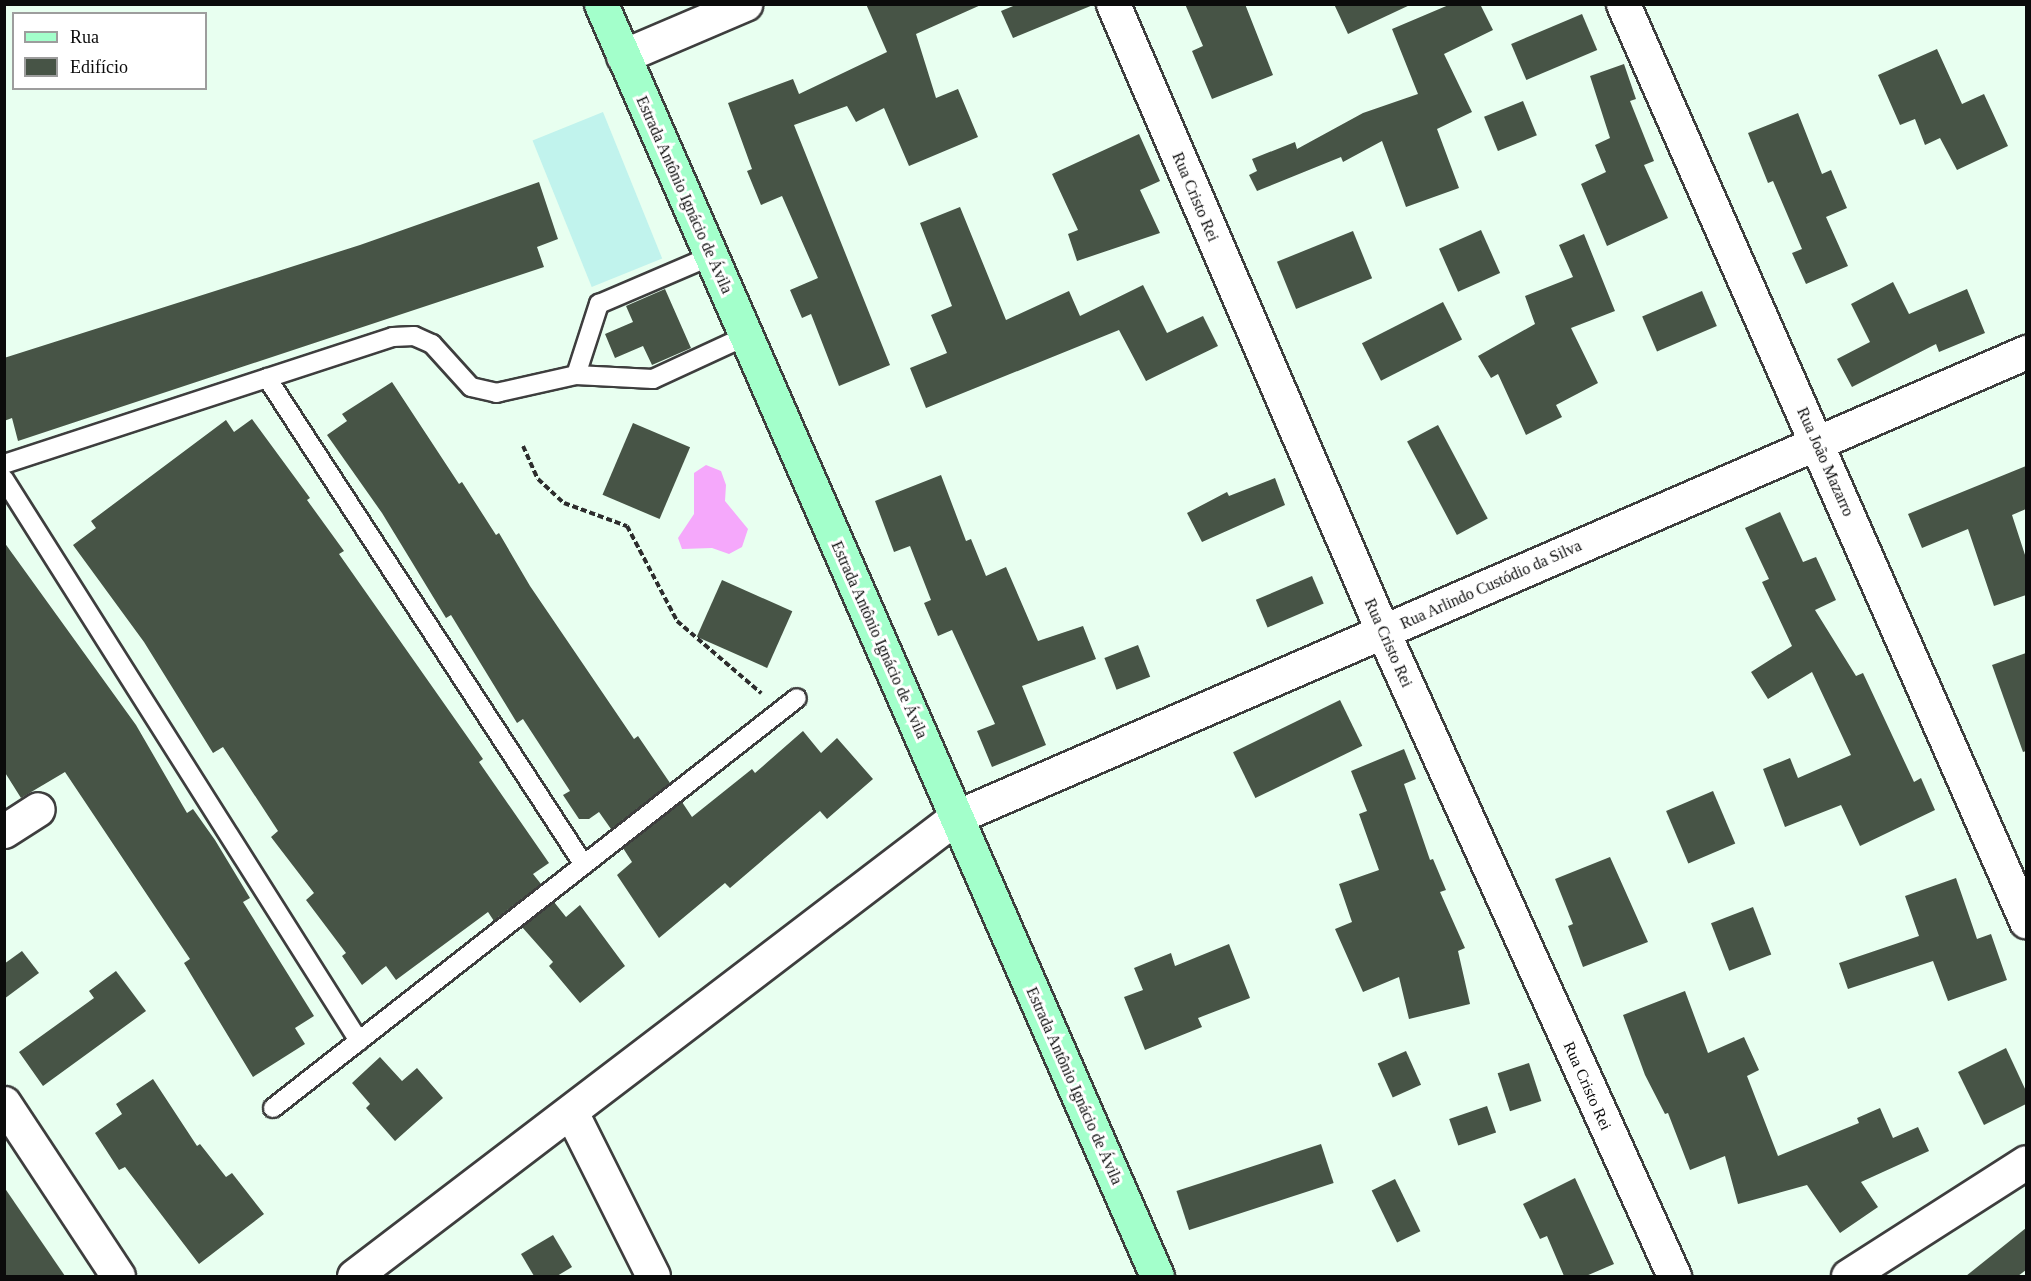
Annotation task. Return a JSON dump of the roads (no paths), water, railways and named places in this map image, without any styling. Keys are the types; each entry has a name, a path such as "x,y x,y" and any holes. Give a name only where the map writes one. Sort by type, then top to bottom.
{"street":[{"name":"Estrada Antônio Ignácio de Ávila","path":"601,4 1157,1276"},
{"path":"623,56 745,4"},
{"name":"Rua Cristo Rei","path":"1113,4 1383,632 1674,1276"},
{"name":"Rua João Mazarro","path":"1623,4 2026,921"},
{"name":"Rua Arlindo Custódio da Silva","path":"363,1271 956,817 2026,352"},
{"path":"4,831 38,809"},
{"path":"4,1103 118,1276"},
{"path":"571,1112 653,1276"},
{"path":"1848,1276 2026,1162"}],"lane":[{"path":"576,375 599,304 711,256"},
{"path":"4,464 393,337 414,336 432,344 471,387 496,393 576,375 653,379 746,336"},
{"path":"267,378 584,865"},
{"path":"4,479 359,1041"},
{"path":"273,1108 797,698"}]}
